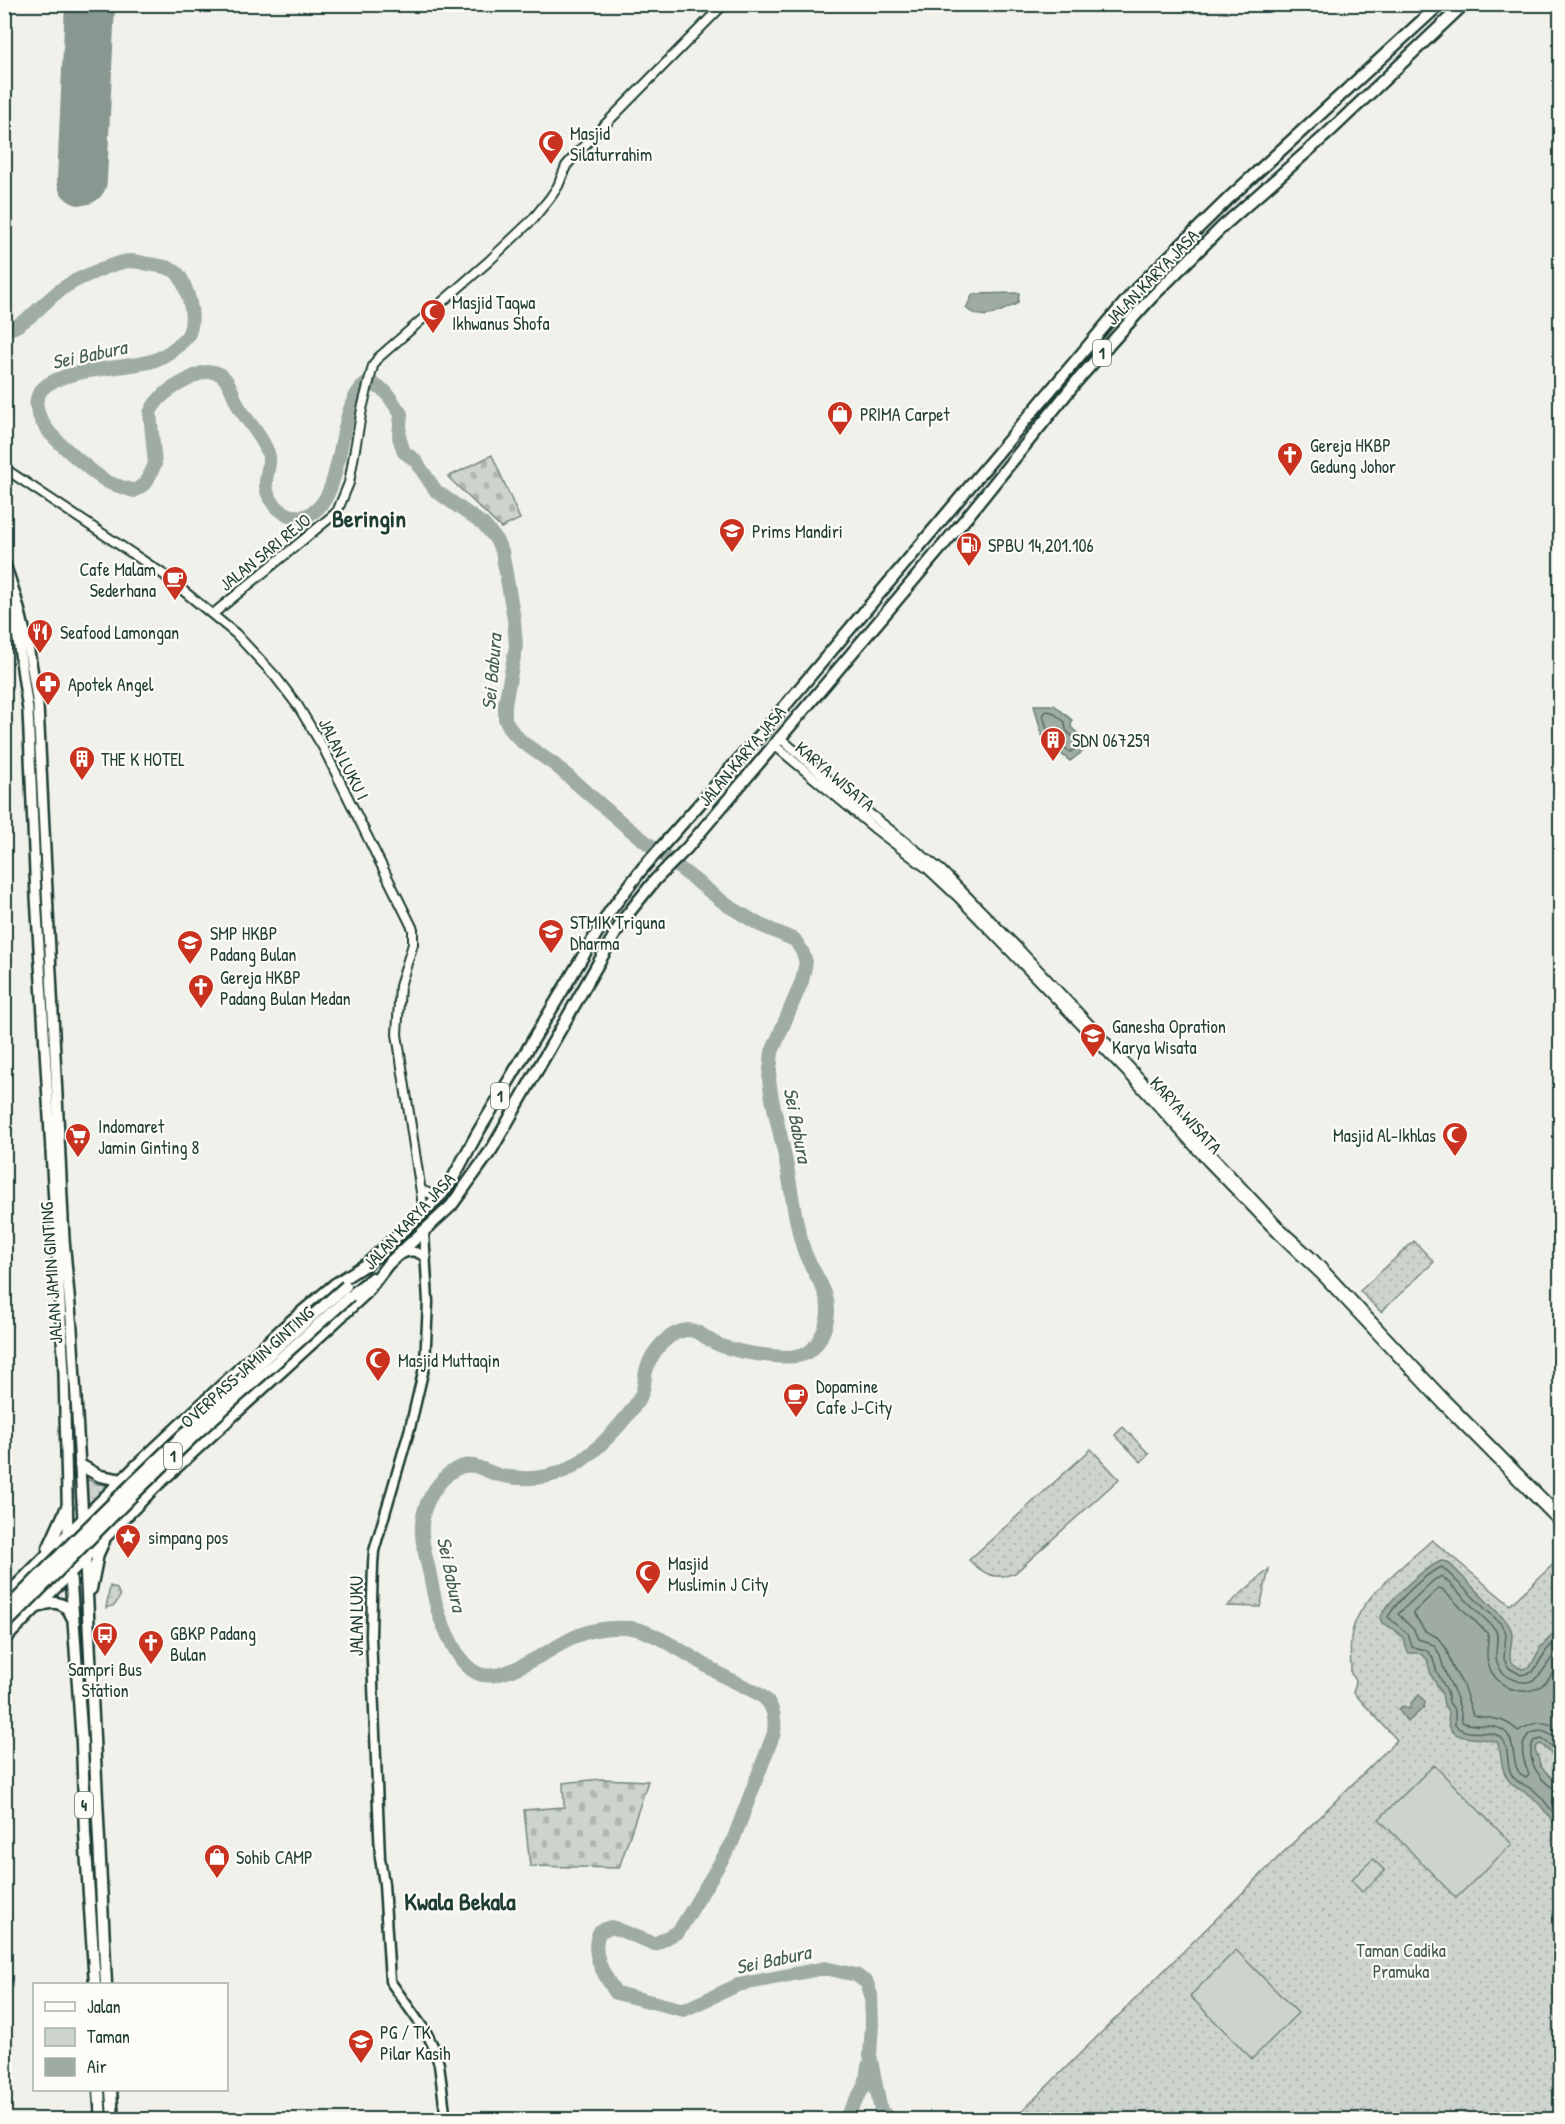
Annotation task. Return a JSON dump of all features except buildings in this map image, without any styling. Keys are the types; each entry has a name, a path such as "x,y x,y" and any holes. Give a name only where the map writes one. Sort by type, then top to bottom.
{"highway":[{"name":"JALAN KARYA JASA","path":"83,1519 284,1327 335,1284 368,1263 442,1194 610,911 642,869 764,732 1136,289 1229,198 1440,4"},
{"name":"JALAN KARYA JASA","path":"85,1557 155,1488 358,1300 388,1264 451,1206 492,1149 623,920 656,880 687,848 967,517 1076,382 1152,297 1222,227 1327,134 1464,4"},
{"path":"1065,374 1076,382"},
{"path":"610,911 623,920"},
{"name":"OVERPASS JAMIN GINTING","path":"4,1626 135,1493 348,1291 368,1263"},
{"name":"OVERPASS JAMIN GINTING","path":"4,1612 199,1418 348,1291 388,1264"},
{"path":"80,1465 100,1476 122,1480"},
{"path":"135,1467 142,1480 155,1488"},
{"path":"40,1562 59,1530 68,1507"},
{"name":"1","path":"4,1598 83,1519"},
{"name":"JALAN JAMIN GINTING","path":"83,1519 106,1983"},
{"name":"JALAN JAMIN GINTING","path":"69,1534 95,1983"},
{"path":"87,1608 98,1554 107,1535"},
{"name":"1","path":"4,1640 85,1557"},
{"path":"24,1579 36,1587 44,1599"},
{"path":"33,1609 52,1602 62,1604 72,1614 74,1626"},
{"path":"99,2091 101,2120"},
{"path":"111,2091 113,2120"}],"main road":[{"name":"JALAN JAMIN GINTING","path":"4,562 23,620 31,655 38,706 63,1239 72,1329 83,1519"},
{"name":"JALAN JAMIN GINTING","path":"4,586 16,626 28,710 36,896 64,1372 69,1534"},
{"name":"JALAN LUKU","path":"424,1232 428,1338 425,1364 410,1428 374,1551 370,1635 375,1702 380,1858 384,1884 390,1981 426,2032 433,2046 439,2064 446,2120"},
{"path":"397,1257 414,1251 426,1258"}],"street":[{"name":"JALAN SARI REJO","path":"213,614 337,512 349,483 362,410 371,374 378,358 466,282 532,220 554,192 562,173 578,152 724,4"},
{"name":"JALAN LUKU I","path":"4,468 140,557 213,614 268,667 298,706 324,750 411,923 413,944 400,986 397,1035 424,1212"},
{"name":"KARYA WISATA","path":"776,741 942,871 1017,947 1282,1230 1313,1258 1446,1400 1560,1515"},
{"name":"KARYA WISATA","path":"776,741 874,828 928,869 958,897 1137,1083 1254,1210 1323,1277 1444,1406 1560,1523"},
{"path":"421,1190 431,1194 442,1194"}],"green space":[{"path":"492,455 520,519 501,528 448,477"},
{"path":"1414,1241 1434,1262 1381,1312 1360,1291"},
{"path":"1123,1427 1149,1454 1141,1462 1115,1435"},
{"path":"1091,1449 1119,1479 1015,1573 1002,1576 990,1575 969,1560"},
{"path":"87,1479 97,1484 109,1485 87,1508"},
{"name":"Taman Cadika Pramuka","path":"1432,1540 1510,1605 1560,1558 1560,2119 1013,2120 1397,1740 1353,1692 1356,1683 1351,1674 1351,1637 1357,1619 1374,1593"},
{"path":"1269,1569 1260,1607 1227,1606"},
{"path":"110,1586 117,1589 120,1596 115,1605 106,1608"},
{"path":"1434,1765 1512,1844 1456,1898 1379,1819"},
{"path":"601,1779 648,1781 619,1868 530,1866 524,1810 564,1807 563,1783"},
{"path":"1373,1859 1385,1871 1362,1892 1351,1880"},
{"path":"1236,1950 1298,2013 1252,2059 1190,1996"}],"water":[{"path":"1019,293 1018,303 985,316 972,313 966,308 973,294"},
{"path":"1034,705 1054,705 1072,720 1071,727 1090,746 1070,761 1043,739"},
{"path":"1441,1561 1448,1562 1506,1621 1512,1634 1510,1659 1516,1666 1522,1669 1530,1667 1541,1647 1560,1627 1560,1758 1555,1757 1541,1744 1535,1749 1541,1767 1560,1786 1560,1830 1537,1802 1508,1779 1503,1770 1497,1742 1464,1737 1451,1730 1449,1713 1444,1705 1442,1694 1431,1675 1427,1659 1419,1653 1408,1653 1403,1638 1394,1629 1382,1623 1380,1618 1398,1594 1424,1571"},
{"path":"1419,1695 1425,1702 1424,1707 1407,1721 1398,1709 1403,1706 1410,1709 1411,1703"}],"waterway":[{"name":"Sei Babura","path":"4,331 15,327 69,284 115,264 130,261 158,265 171,269 180,276 189,299 192,319 189,334 179,345 152,361 70,375 52,382 40,392 37,407 51,434 102,478 134,491 146,483 155,464 150,413 153,407 161,397 176,386 200,374 213,372 221,375 227,382 239,407 265,447 269,457 266,485 273,503 290,515 304,516 318,508 328,494 335,475 349,412 356,395 366,384 373,384 386,392 401,414 399,437 404,452 415,460 436,491 484,525 502,551 514,619 516,646 505,704 505,719 511,730 522,742 555,765 628,828 727,905 760,925 795,940 802,951 806,962 802,981 772,1052 769,1079 799,1232 808,1261 827,1301 827,1320 817,1343 811,1351 789,1357 749,1353 725,1347 692,1330 674,1334 662,1343 649,1362 643,1391 633,1408 592,1452 567,1470 548,1476 508,1477 474,1466 456,1469 448,1474 429,1499 423,1517 422,1539 441,1620 460,1657 477,1673 488,1676 514,1669 568,1640 591,1631 630,1628 666,1641 757,1693 769,1704 773,1711 774,1733 732,1843 679,1931 655,1944 612,1927 600,1931 596,1947 599,1963 616,1993 684,2010 738,1985 825,1968 856,1975 867,1983 871,1995 870,2055 881,2111 893,2120"},
{"path":"844,2120 865,2085 868,2066"}],"runway":[{"path":"82,180 90,4"}],"place":[{"name":"Masjid Silaturrahim","path":"551,166"},
{"name":"Masjid Taqwa Ikhwanus Shofa","path":"433,335"},
{"name":"PRIMA Carpet","path":"840,437"},
{"name":"Gereja HKBP Gedung Johor","path":"1290,478"},
{"name":"Prims Mandiri","path":"732,554"},
{"name":"SPBU 14,201.106","path":"969,568"},
{"name":"Cafe Malam Sederhana","path":"175,602"},
{"name":"Seafood Lamongan","path":"40,655"},
{"name":"Apotek Angel","path":"48,707"},
{"name":"SDN 067259","path":"1053,763"},
{"name":"THE K HOTEL","path":"82,782"},
{"name":"STMIK Triguna Dharma","path":"551,955"},
{"name":"SMP HKBP Padang Bulan","path":"190,966"},
{"name":"Gereja HKBP Padang Bulan Medan","path":"201,1010"},
{"name":"Ganesha Opration Karya Wisata","path":"1093,1059"},
{"name":"Masjid Al-Ikhlas","path":"1455,1158"},
{"name":"Indomaret Jamin Ginting 8","path":"78,1159"},
{"name":"Masjid Muttaqin","path":"378,1383"},
{"name":"Dopamine Cafe J-City","path":"796,1419"},
{"name":"simpang pos","path":"128,1560"},
{"name":"Masjid Muslimin J City","path":"648,1596"},
{"name":"Sampri Bus Station","path":"105,1658"},
{"name":"GBKP Padang Bulan","path":"151,1666"},
{"name":"Sohib CAMP","path":"217,1880"},
{"name":"PG / TK Pilar Kasih","path":"361,2065"}],"district":[{"name":"Beringin","path":"369,518"},
{"name":"Kwala Bekala","path":"460,1901"}]}
